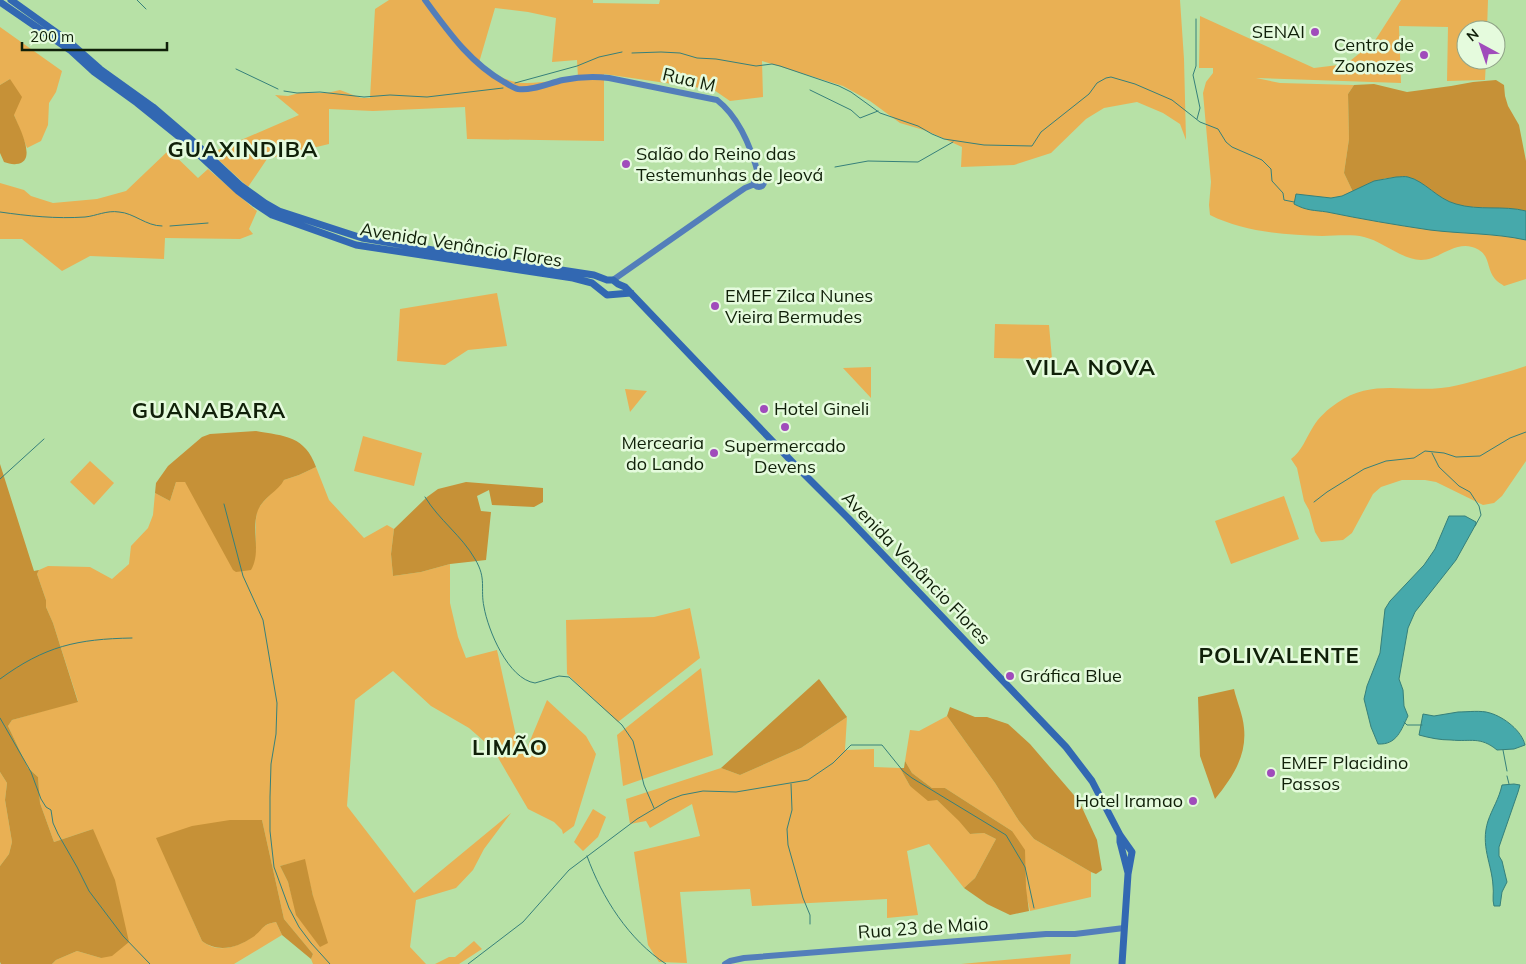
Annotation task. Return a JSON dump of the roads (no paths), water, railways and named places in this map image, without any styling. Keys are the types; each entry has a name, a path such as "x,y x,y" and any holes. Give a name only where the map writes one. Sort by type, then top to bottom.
{"main road":[{"name":"Avenida Venâncio Flores","path":"11,0 67,40 105,74 153,107 240,185 265,204 279,211 362,238 594,275 625,287 1066,747 1092,781 1120,834 1120,842 1127,852 1128,874 1122,964"},
{"name":"Avenida Venâncio Flores","path":"0,2 70,50 94,72 183,140 243,195 272,215 356,245 573,278 592,282 604,293 610,295"},
{"path":"602,291 602,284 612,281 617,292 610,295"},
{"path":"610,295 631,293"}],"street":[{"name":"Rua M","path":"425,0 454,40 468,55 495,76 516,89 530,88 565,79 584,77 609,78 717,100 729,110 744,134 759,177 755,179 755,184 745,188 612,281"},
{"name":"Rua 23 de Maio","path":"725,964 735,959 744,958 1046,934 1075,934 1124,928"}],"water":[{"path":"1396,177 1414,179 1449,202 1456,204 1526,211 1526,240 1417,228 1310,210 1294,204 1296,194 1331,198 1342,196 1374,181"},
{"path":"1449,516 1465,516 1476,522 1476,524 1456,560 1415,612 1408,628 1399,679 1403,690 1404,706 1408,716 1394,739 1384,744 1378,744 1371,727 1364,699 1380,653 1385,609 1390,601 1424,565 1435,549"},
{"path":"1458,712 1483,712 1495,715 1506,721 1516,730 1525,745 1514,749 1497,750 1475,740 1443,740 1419,735 1423,714 1434,716"},
{"path":"1502,785 1520,785 1499,847 1499,856 1507,882 1502,892 1500,906 1494,906 1492,878 1485,839 1486,830"}],"waterway":[{"path":"137,0 146,9"},
{"path":"1196,19 1196,66 1193,75 1200,108 1197,119"},
{"path":"515,83 577,66 599,57 622,52"},
{"path":"632,53 680,53 697,58 716,59 756,66 772,64 780,66 839,86 851,92 880,113 918,126 944,139 984,145 1032,146 1041,132 1089,94 1097,83 1111,77 1135,84 1172,100 1200,122 1218,129 1226,142 1232,147 1262,160 1271,169 1272,181 1283,193 1284,200 1294,202"},
{"path":"236,69 278,89"},
{"path":"284,91 297,93 320,92 364,97 390,95 427,97 503,88"},
{"path":"810,90 851,110 860,118 878,111"},
{"path":"835,167 868,161 918,162 953,142"},
{"path":"0,212 63,218 85,217 115,212 124,213 151,224 162,226"},
{"path":"170,226 208,223"},
{"path":"1314,502 1364,469 1386,461 1414,458 1425,451 1444,453 1456,457 1480,456 1510,438 1526,432"},
{"path":"0,479 44,439"},
{"path":"1432,453 1439,467 1459,486 1470,492 1479,506 1481,515 1475,526"},
{"path":"425,497 464,543 479,566 486,617 495,640 508,663 525,680 535,683 559,676 569,677 622,725 633,741 644,785 654,808"},
{"path":"224,504 243,576 263,620 277,703 270,797 270,831 274,867 289,908 299,927 330,964"},
{"path":"0,679 32,659 62,646 94,640 132,638"},
{"path":"0,718 31,772 41,799 46,807 51,810 53,823 58,834 89,891 123,936 150,964"},
{"path":"1404,722 1407,725 1422,725"},
{"path":"468,964 523,922 569,870 637,819 669,800 682,795 703,791 736,792 808,780 833,763 851,745 882,745 903,771 912,778 1006,835 1025,867 1034,908"},
{"path":"1503,750 1507,771"},
{"path":"1507,776 1509,784"},
{"path":"791,784 792,810 787,829 788,845 803,898 810,915 810,924"},
{"path":"587,856 600,887 618,917 640,943 666,964"}],"place":[{"name":"SENAI","path":"1315,32"},
{"name":"Centro de Zoonozes","path":"1424,55"},
{"name":"Salão do Reino das Testemunhas de Jeová","path":"626,164"},
{"name":"EMEF Zilca Nunes Vieira Bermudes","path":"715,306"},
{"name":"Hotel Gineli","path":"764,409"},
{"name":"Supermercado Devens","path":"785,427"},
{"name":"Mercearia do Lando","path":"714,453"},
{"name":"Gráfica Blue","path":"1010,676"},
{"name":"EMEF Placidino Passos","path":"1271,773"},
{"name":"Hotel Iramao","path":"1193,801"}],"district":[{"name":"GUAXINDIBA","path":"243,149"},
{"name":"VILA NOVA","path":"1091,367"},
{"name":"GUANABARA","path":"209,410"},
{"name":"POLIVALENTE","path":"1279,655"},
{"name":"LIMÃO","path":"510,747"}]}
